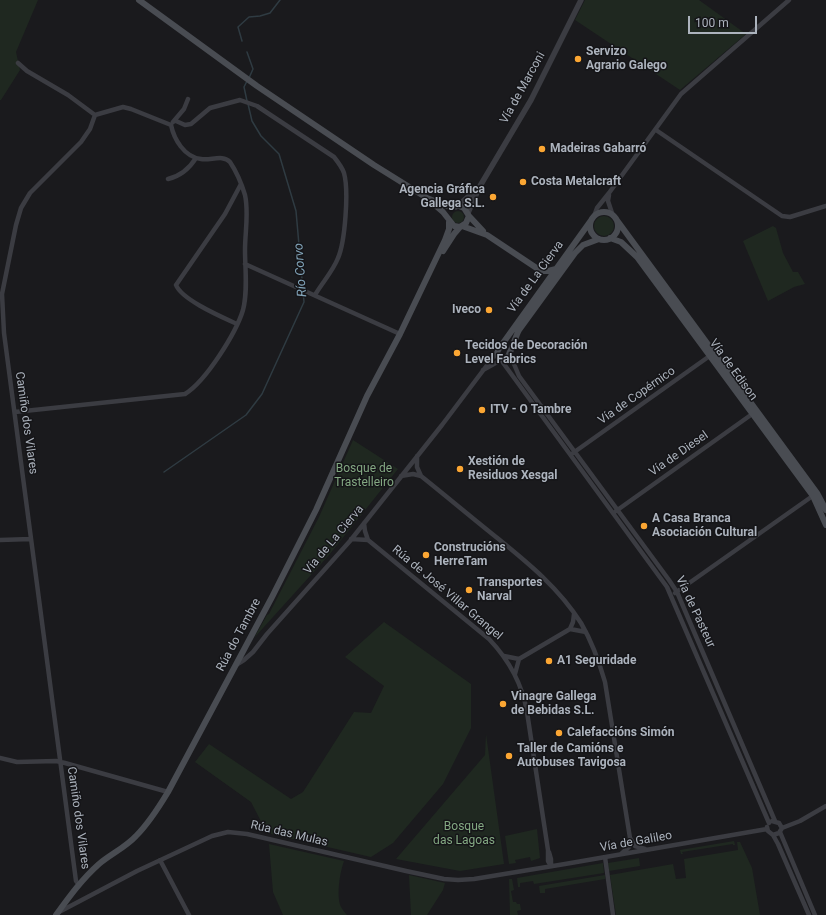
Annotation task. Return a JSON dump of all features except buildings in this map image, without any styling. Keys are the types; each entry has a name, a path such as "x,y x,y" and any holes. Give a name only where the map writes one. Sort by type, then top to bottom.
{"main road":[{"path":"139,0 242,76 341,144 427,198 447,206 462,207 487,235"},
{"path":"427,198 454,226 473,229 487,235 541,271 545,280 544,286"},
{"path":"400,334 447,235 449,213 456,207"},
{"path":"604,212 615,218 617,224 616,232 610,238 599,239 591,231 590,223 593,218 604,212"},
{"path":"433,265 454,234 466,223 468,214"},
{"name":"Vía de La Cierva","path":"498,350 593,218"},
{"name":"Vía de Edison","path":"615,218 711,354 826,510"},
{"name":"Vía de Edison","path":"610,238 621,242 637,257 711,354"},
{"name":"Vía de La Cierva","path":"509,352 519,330 575,252 583,245 599,239"},
{"path":"541,271 556,269"},
{"name":"Rúa do Tambre","path":"56,914 70,899 78,882 136,837 156,811 168,792 236,666 313,516 367,396 400,334"},
{"path":"505,348 509,352 508,358 505,360 501,360 497,356 498,350 505,348"},
{"name":"Vía de Edison","path":"815,495 826,525"}],"street":[{"name":"Vía de Marconi","path":"468,214 480,186 530,100 581,0"},
{"name":"Vía de La Cierva","path":"593,218 597,208 656,130 681,94 789,0"},
{"path":"15,412 185,394 199,384 237,324 243,309 245,293 247,227 245,196 241,184 230,163 225,159 196,158 188,153 178,143 170,125 131,109 123,107 96,115 68,95 27,71 18,63"},
{"path":"170,125 176,121 184,109 188,99"},
{"path":"176,121 185,125 191,124 210,108 240,100 257,106 334,158 344,172 347,194 342,247 335,264 314,295"},
{"name":"Camiño dos Vilares","path":"78,882 60,762 4,333 1,294 21,208 30,193 81,142 90,129 96,115"},
{"path":"656,130 782,216 790,217 826,206"},
{"path":"168,179 179,176 189,168 196,158"},
{"path":"237,324 203,308 180,291 176,285 225,214 241,184"},
{"name":"Vía de Marconi","path":"456,207 480,186"},
{"path":"609,193 608,201 615,218"},
{"path":"245,264 400,334"},
{"name":"Vía de La Cierva","path":"236,666 250,655 255,647 357,532 442,425 498,350"},
{"name":"Vía de Pasteur","path":"509,352 520,376 670,580 677,592 775,821"},
{"name":"Vía de Copérnico","path":"571,455 711,354"},
{"name":"Vía de La Cierva","path":"483,370 501,360"},
{"name":"Vía de Pasteur","path":"501,360 672,595 769,823"},
{"name":"Vía de Diesel","path":"613,513 754,413"},
{"path":"417,456 419,474"},
{"path":"409,466 537,571 556,590 574,612 586,632 599,660 610,707 630,838 628,853"},
{"path":"401,476 419,474"},
{"path":"672,595 815,495"},
{"path":"351,539 367,539 364,523"},
{"name":"Rúa de José Villar Grangel","path":"357,532 489,639 510,664 523,693 527,712 549,852 548,861 551,866"},
{"path":"0,540 31,539"},
{"path":"572,628 574,612"},
{"path":"510,664 572,628 578,627 580,622"},
{"path":"572,628 586,632"},
{"path":"244,650 255,647"},
{"path":"244,650 250,655"},
{"path":"504,656 517,660"},
{"path":"515,674 517,660"},
{"name":"Camiño dos Vilares","path":"0,758 17,762 60,762 168,792"},
{"path":"773,835 777,835 781,830 826,806"},
{"path":"809,915 778,844 773,835 769,833 767,829 769,823 775,821 779,823 815,915"},
{"name":"Vía de Galileo","path":"508,873 767,829"},
{"name":"Rúa das Mulas","path":"70,899 73,901 78,901 160,860 223,832 234,832 444,879 466,880 508,873"},
{"path":"630,838 637,852"},
{"path":"619,855 629,847 635,846 647,850"},
{"path":"549,852 554,860 562,864"},
{"path":"538,868 545,861 549,852"},
{"path":"604,857 613,915"},
{"path":"160,860 189,915"}],"green space":[{"path":"0,0 38,0 16,52 20,70 1,100 0,100"},
{"path":"585,0 699,0 746,34 680,90 575,20"},
{"path":"458,211 462,213 464,217 462,221 458,223 454,221 452,217 454,213"},
{"path":"604,216 611,219 614,226 611,233 604,236 597,233 594,226 597,219"},
{"path":"773,226 776,228 783,253 793,272 798,272 805,284 794,287 768,301 743,241"},
{"name":"Bosque de Trastelleiro","path":"353,440 398,469 329,555 254,638 269,614 319,517"},
{"path":"384,622 471,684 471,728 443,784 393,843 371,857 267,833 251,802 195,762 209,744 291,799 303,792 354,712 371,713 384,686 345,657"},
{"name":"Bosque das Lagoas","path":"486,734 504,864 460,871 396,859 485,755"},
{"path":"537,829 540,858 531,861 530,857 515,860 516,863 509,864 505,836"},
{"path":"734,841 735,845 733,844 682,852 683,854 681,854 680,850"},
{"path":"737,842 740,842 752,868 760,915 616,915 610,875 673,864 676,879 686,878 684,859 738,850"},
{"path":"269,844 344,861 340,877 339,897 341,907 347,915 283,915 273,892"},
{"path":"639,858 640,866 609,871 608,863"},
{"path":"603,863 604,873 534,884 533,881 520,883 520,887 518,887 517,878"},
{"path":"409,875 445,883 443,890 427,915 411,915"},
{"path":"605,875 605,879 545,889 545,893 540,893 539,886"},
{"path":"509,879 512,879 514,890 511,891 513,902 520,904 521,910 517,911 518,915 510,915"}],"waterway":[{"name":"Río Corvo","path":"242,41 238,27 249,17 270,13 280,0"},
{"name":"Río Corvo","path":"247,52 253,69 249,78"},
{"name":"Río Corvo","path":"247,81 244,87 247,101"},
{"name":"Río Corvo","path":"164,472 246,415 262,394 304,302 296,211 279,154 261,136 252,121 248,104"}],"place":[{"name":"Servizo Agrario Galego","path":"578,59"},
{"name":"Madeiras Gabarró","path":"542,149"},
{"name":"Costa Metalcraft","path":"523,182"},
{"name":"Agencia Gráfica Gallega S.L.","path":"493,197"},
{"name":"Iveco","path":"489,310"},
{"name":"Tecidos de Decoración Level Fabrics","path":"457,353"},
{"name":"ITV - O Tambre","path":"482,410"},
{"name":"Xestión de Residuos Xesgal","path":"460,469"},
{"name":"A Casa Branca Asociación Cultural","path":"644,526"},
{"name":"Construcións HerreTam","path":"426,555"},
{"name":"Transportes Narval","path":"469,590"},
{"name":"A1 Seguridade","path":"549,661"},
{"name":"Vinagre Gallega de Bebidas S.L.","path":"503,704"},
{"name":"Calefaccións Simón","path":"559,733"},
{"name":"Taller de Camións e Autobuses Tavigosa","path":"509,756"}]}
